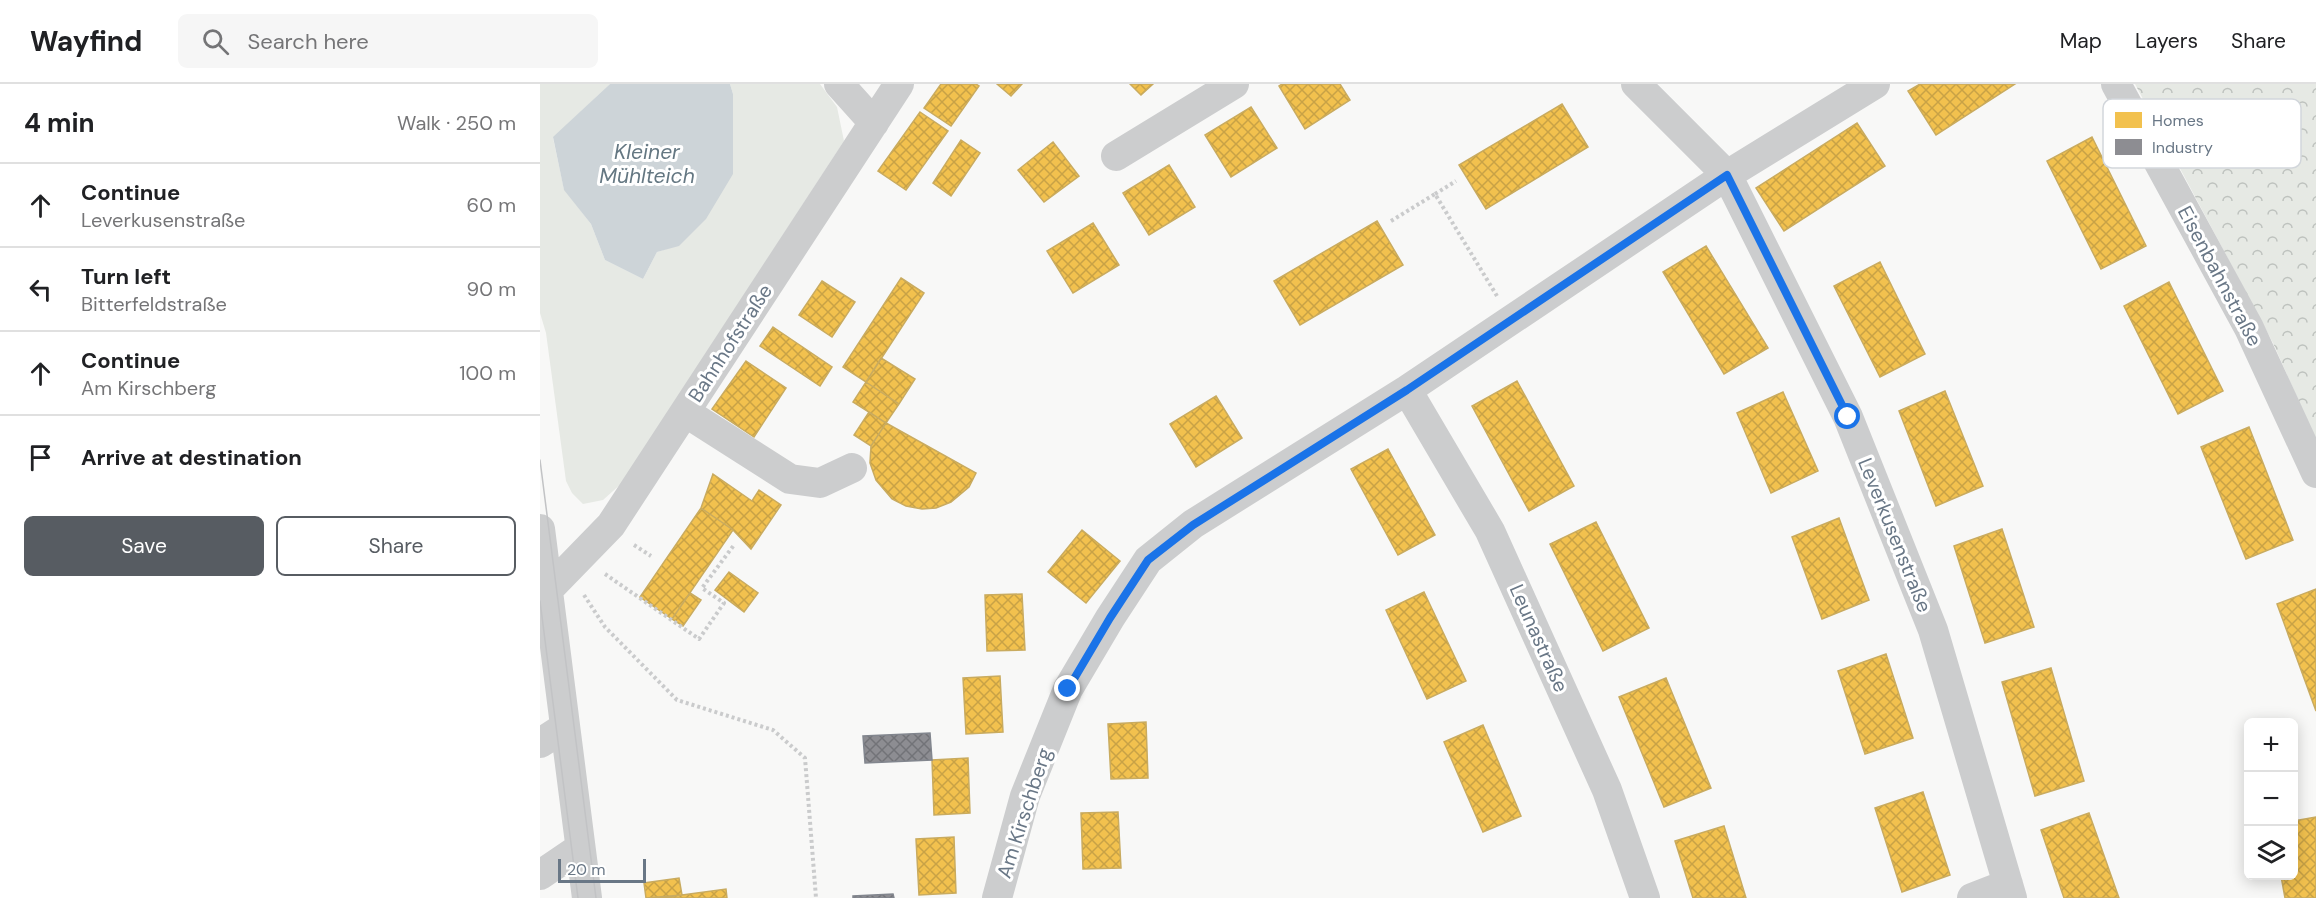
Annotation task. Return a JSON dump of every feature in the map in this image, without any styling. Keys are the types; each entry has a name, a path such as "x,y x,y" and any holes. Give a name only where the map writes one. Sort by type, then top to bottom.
{"street":[{"path":"839,84 874,123"},
{"name":"Bahnhofstraße","path":"552,586 611,525 899,84"},
{"path":"1116,156 1234,84"},
{"name":"Leverkusenstraße","path":"1636,84 1727,175 1848,417 1933,630 2010,891"},
{"name":"Am Kirschberg","path":"997,898 1025,796 1068,689 1148,560 1193,525 1407,390 1727,175 1875,84"},
{"name":"Eisenbahnstraße","path":"2116,84 2124,99"},
{"name":"Eisenbahnstraße","path":"2162,168 2249,328 2316,473"},
{"name":"Leunastraße","path":"1407,390 1490,531 1607,790 1645,898"},
{"path":"685,412 790,479 820,483 852,468"},
{"path":"540,529 552,586 565,727 587,898"},
{"path":"540,743 565,727"},
{"path":"540,875 580,848"},
{"path":"1972,898 2010,891"}],"path":[{"path":"1391,221 1456,181"},
{"path":"1435,194 1512,319"},
{"path":"611,567 605,574 699,639 724,603 702,588 734,545"},
{"path":"552,586 605,627 677,700 773,730 805,758 816,898"}],"green space":[{"path":"540,84 610,84 553,138 564,189 591,224 605,260 643,279 657,252 679,245 733,94 730,84 820,84 837,107 844,141 622,483 603,500 583,504 572,493 566,481 546,333 540,313"},
{"path":"2135,84 2316,84 2316,440 2273,343 2180,168 2301,168 2301,99 2143,99"}],"water":[{"name":"Kleiner Mühlteich","path":"610,84 730,84 733,94 733,174 706,219 679,246 657,252 643,279 605,260 591,224 564,190 553,137"}],"building: Homes":[{"path":"941,84 976,84 979,86 951,126 924,108"},
{"path":"997,84 1022,84 1011,96"},
{"path":"1130,84 1153,84 1141,95"},
{"path":"1282,84 1340,84 1350,100 1305,129 1279,86"},
{"path":"1920,84 2015,84 1936,135 1908,91"},
{"path":"1562,104 1588,147 1486,209 1459,165"},
{"path":"1251,107 1277,148 1231,177 1205,135"},
{"path":"920,112 948,131 906,190 878,171"},
{"path":"1857,123 1885,166 1784,231 1756,188"},
{"path":"2092,137 2103,159 2103,168 2107,168 2146,246 2101,269 2047,161"},
{"path":"961,140 980,153 951,196 933,183"},
{"path":"1053,142 1079,176 1044,202 1018,170"},
{"path":"1169,165 1195,207 1149,235 1123,193"},
{"path":"1377,221 1403,265 1300,325 1274,281"},
{"path":"1093,223 1119,265 1073,293 1047,251"},
{"path":"1706,246 1768,348 1724,374 1663,272"},
{"path":"1880,262 1925,354 1880,377 1834,286"},
{"path":"901,278 924,293 866,382 843,367"},
{"path":"822,281 855,302 832,337 799,315"},
{"path":"2169,282 2223,391 2178,414 2124,306"},
{"path":"773,327 832,367 820,386 760,346"},
{"path":"881,358 915,379 899,404 866,382"},
{"path":"746,361 786,388 754,437 712,409"},
{"path":"1517,381 1574,486 1529,511 1472,406"},
{"path":"866,382 899,404 886,423 853,402"},
{"path":"1945,391 1983,486 1936,506 1899,411"},
{"path":"1783,392 1818,471 1771,493 1737,413"},
{"path":"1216,396 1242,438 1196,467 1170,424"},
{"path":"869,412 886,423 871,446 854,435"},
{"path":"886,423 976,473 969,487 951,502 936,508 922,509 906,506 892,499 876,480 870,463 871,446"},
{"path":"2249,427 2293,540 2246,559 2201,447"},
{"path":"1388,449 1435,535 1398,555 1351,469"},
{"path":"713,474 752,501 759,490 781,505 751,549 733,530 701,508"},
{"path":"701,508 733,530 672,619 640,597"},
{"path":"1839,518 1869,600 1822,619 1792,537"},
{"path":"1596,522 1649,628 1603,651 1550,544"},
{"path":"2002,529 2034,627 1985,643 1954,546"},
{"path":"1082,530 1120,561 1086,603 1048,572"},
{"path":"729,572 758,593 744,612 715,590"},
{"path":"2316,589 2316,711 2277,604"},
{"path":"1424,592 1466,681 1427,699 1386,610"},
{"path":"690,593 701,600 683,626 672,619"},
{"path":"1022,594 1025,650 987,651 985,595"},
{"path":"1886,654 1913,738 1865,754 1838,671"},
{"path":"2051,668 2084,781 2035,796 2002,682"},
{"path":"1000,676 1003,732 966,734 963,678"},
{"path":"1666,678 1711,788 1664,807 1619,697"},
{"path":"1146,722 1148,778 1111,779 1108,724"},
{"path":"1483,725 1521,816 1483,832 1444,742"},
{"path":"968,758 970,813 934,815 932,760"},
{"path":"1923,792 1950,875 1902,892 1875,808"},
{"path":"1118,812 1121,868 1083,869 1081,813"},
{"path":"2089,813 2119,898 2064,898 2041,830"},
{"path":"2316,817 2316,898 2285,898 2282,880 2298,880 2298,820"},
{"path":"1724,826 1746,898 1693,898 1675,841"},
{"path":"954,837 956,893 919,895 916,839"},
{"path":"679,878 682,895 646,898 644,883"},
{"path":"726,889 727,898 661,898 682,895"}],"building: Industry":[{"path":"930,733 932,760 865,763 863,736"},
{"path":"893,894 894,898 853,898 853,896"}],"tram line":[{"path":"540,460 596,898"},
{"path":"540,601 578,898"}],"route":[{"path":"1068,689 1148,560 1193,525 1407,390 1727,175 1848,417"}]}
